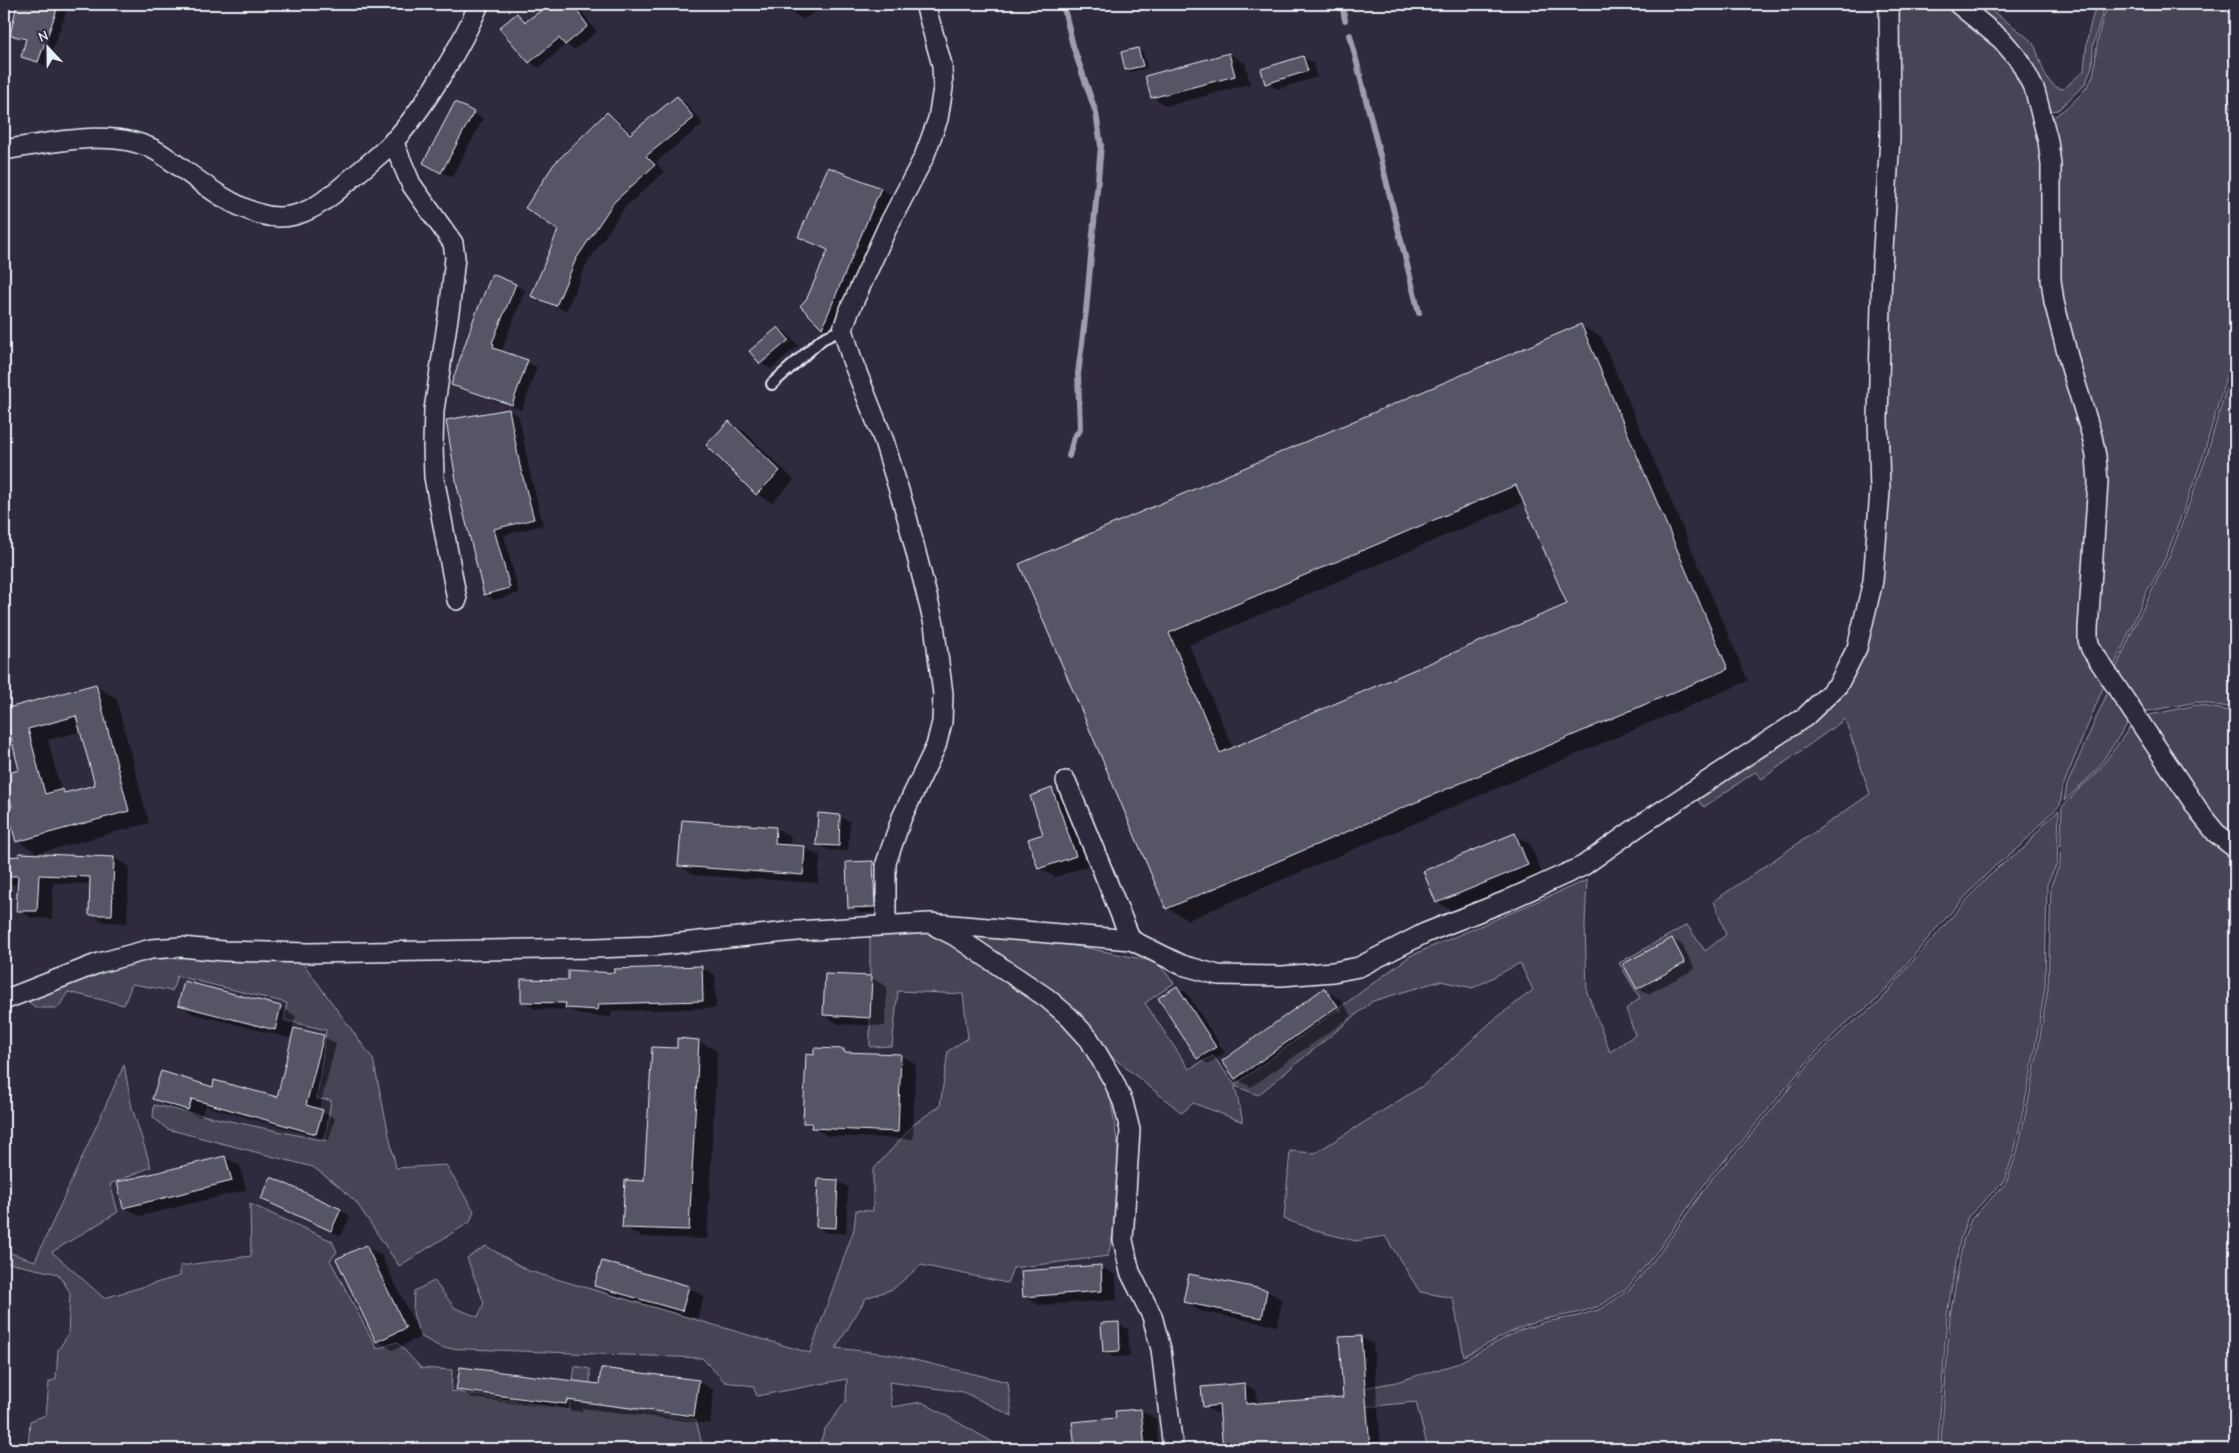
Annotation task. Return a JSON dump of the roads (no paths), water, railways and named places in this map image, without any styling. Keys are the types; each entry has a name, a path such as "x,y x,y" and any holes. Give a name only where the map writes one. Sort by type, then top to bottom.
{"street":[{"path":"4,150 88,138 125,141 158,152 207,186 260,214 278,217 295,216 311,210 328,199 393,142 424,100 448,62 479,4"},
{"path":"886,925 886,863 902,817 936,746 942,722 943,694 934,624 908,517 884,441 848,351 843,329 887,228 924,157 938,120 944,88 942,65 925,4"},
{"path":"4,1000 99,963 161,948 181,947 309,953 586,949 652,946 797,931 929,923 1131,940 1182,964 1218,975 1282,976 1333,972 1359,967 1425,933 1506,902 1583,866 1639,826 1805,716 1838,685 1857,648 1873,581 1880,492 1878,419 1882,265 1890,138 1889,4"},
{"path":"1958,4 2002,40 2020,61 2035,91 2048,141 2051,165 2051,280 2054,302 2096,456 2098,482 2088,629 2091,649 2203,817 2216,833 2235,848"},
{"path":"393,142 411,184 453,243 455,257 434,410 433,445 434,477 457,600"},
{"path":"1066,781 1131,940"},
{"path":"929,923 955,936 1047,998 1069,1017 1089,1039 1114,1080 1123,1102 1130,1130 1123,1240 1130,1272 1152,1316 1161,1349 1173,1449"}],"lane":[{"path":"772,384 822,339 843,329"}],"waterway":[{"path":"1063,4 1073,46 1096,113 1101,146 1086,311 1078,374 1080,430 1074,437 1069,456"},
{"path":"1342,4 1345,20"},
{"path":"1350,35 1419,313"}]}
